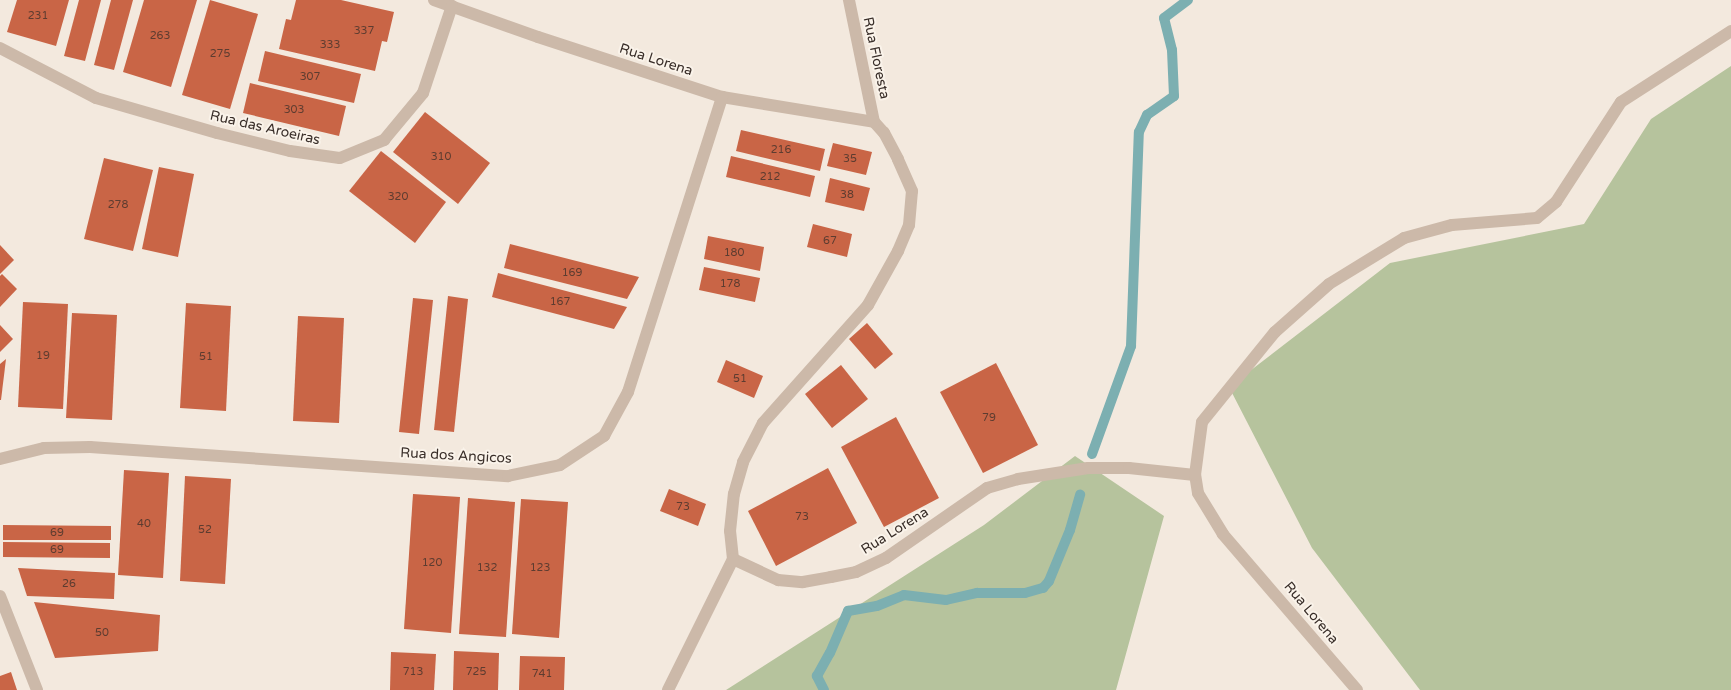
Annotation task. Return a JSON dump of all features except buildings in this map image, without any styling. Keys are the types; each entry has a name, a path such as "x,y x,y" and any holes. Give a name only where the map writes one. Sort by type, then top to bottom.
{"street":[{"name":"Rua Lorena","path":"434,0 722,97 874,122"},
{"name":"Rua Floresta","path":"848,0 874,122"},
{"name":"Rua das Aroeiras","path":"0,48 96,98 217,134 290,152 340,158 384,140 423,93 452,6"},
{"path":"1195,475 1202,422 1275,332 1330,284 1404,238 1452,225 1538,218 1556,202 1621,102 1731,32"},
{"name":"Rua dos Angicos","path":"0,459 44,448 90,447 508,476 560,465 604,436 628,392 722,97"},
{"path":"668,690 733,559 730,531 734,494 743,462 763,423 868,305 902,243 909,225 912,191 884,133 874,122"},
{"name":"Rua Lorena","path":"733,559 778,580 803,582 831,578 856,572 886,558 987,488 1018,479 1088,468 1129,468 1195,475 1198,493 1223,534 1357,690"},
{"path":"0,596 37,690"}],"green space":[{"path":"1731,66 1731,690 1420,690 1312,548 1229,387 1390,263 1584,224 1651,119"},
{"path":"1075,456 1164,516 1116,690 726,690 984,525"}],"waterway":[{"path":"1092,454 1131,346 1139,132 1147,115 1174,96 1172,50 1164,18 1188,0"},
{"path":"824,690 817,676 830,653 848,611 877,606 904,595 946,600 977,593 1025,593 1043,588 1049,581 1070,530 1080,494"}]}
